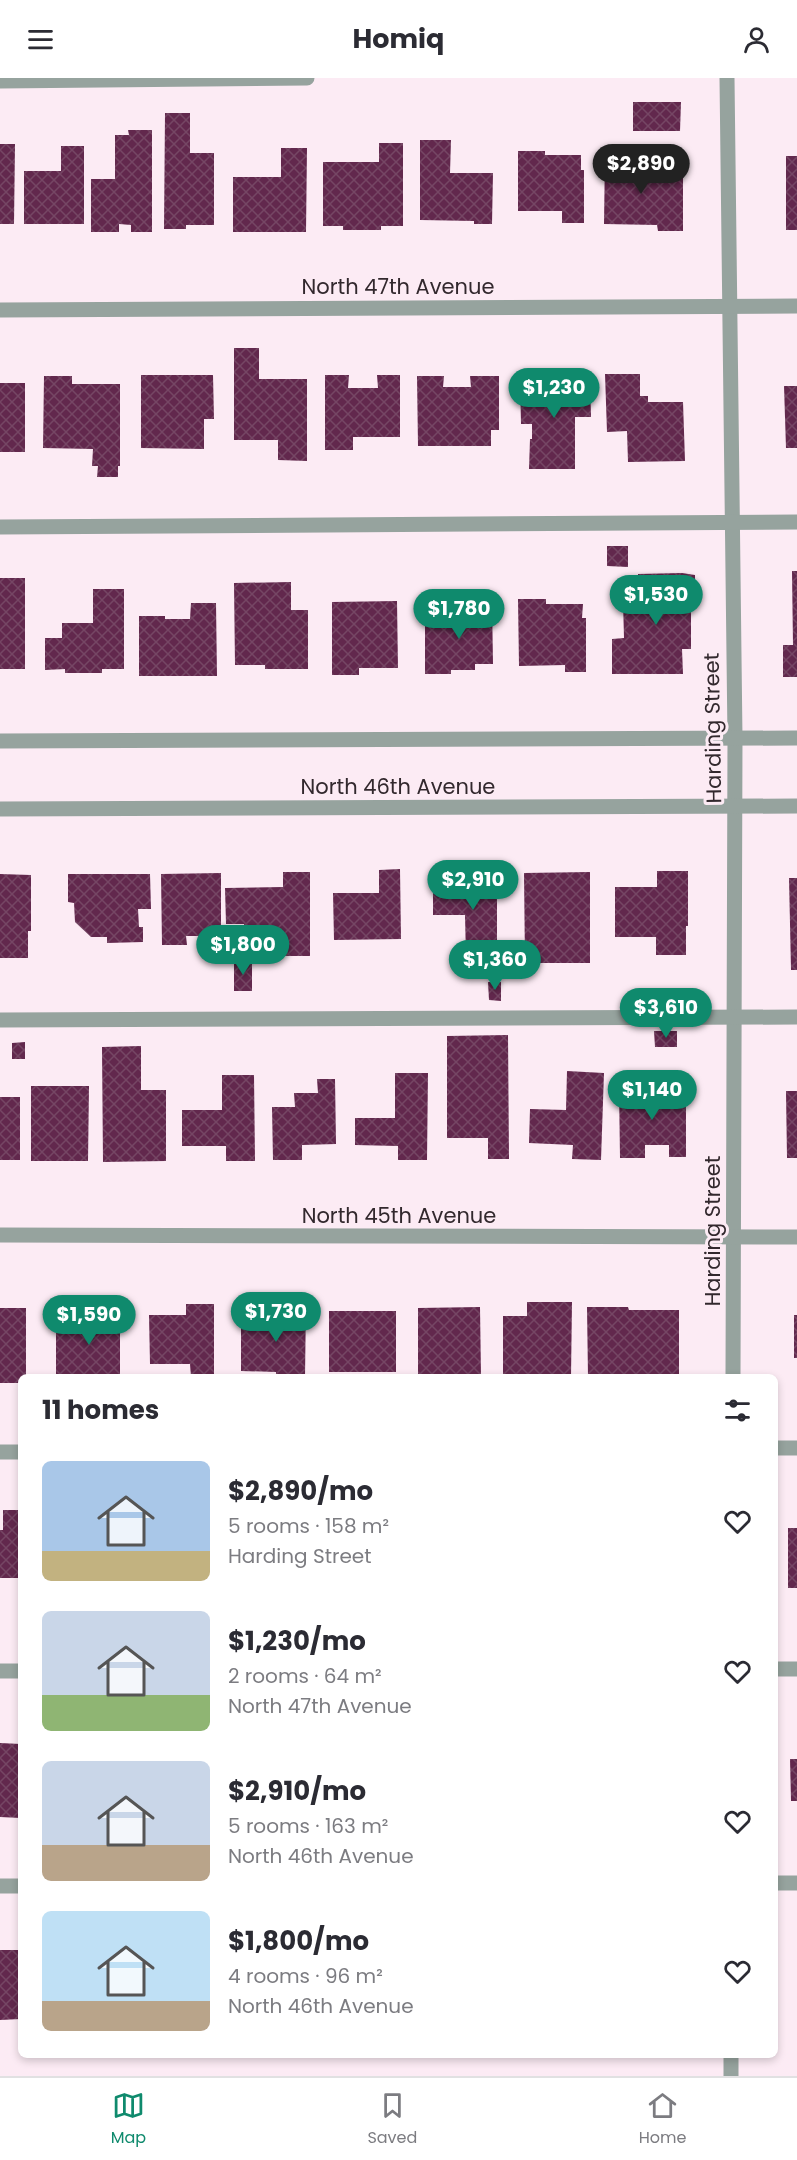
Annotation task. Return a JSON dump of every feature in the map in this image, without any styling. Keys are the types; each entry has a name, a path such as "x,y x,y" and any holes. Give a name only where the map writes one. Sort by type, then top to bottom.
{"street":[{"path":"0,81 307,78"},
{"name":"Harding Street","path":"727,78 735,738 733,1374"},
{"name":"North 47th Avenue","path":"0,310 797,306"},
{"path":"0,527 797,522"},
{"path":"0,741 797,738"},
{"name":"North 46th Avenue","path":"0,809 797,806"},
{"path":"0,1020 797,1017"},
{"name":"North 45th Avenue","path":"0,1235 797,1237"},
{"path":"778,1448 797,1448"},
{"path":"0,1452 18,1452"},
{"path":"778,1669 797,1669"},
{"path":"0,1671 18,1671"},
{"path":"778,1883 797,1883"},
{"path":"0,1886 18,1886"},
{"path":"731,2058 731,2076"}],"building":[{"path":"633,102 681,102 680,131 633,131"},
{"path":"165,113 190,113 190,153 214,153 214,225 186,225 186,229 164,229"},
{"path":"128,130 152,130 152,232 131,232 131,225 119,224 119,232 91,232 91,179 115,179 115,135 129,135"},
{"path":"420,140 451,140 450,173 493,173 492,224 474,224 474,221 420,220"},
{"path":"379,143 403,143 403,226 381,226 381,230 343,230 343,226 323,226 323,162 379,162"},
{"path":"0,144 15,144 14,224 0,224"},
{"path":"61,146 84,146 84,224 24,224 24,171 61,171"},
{"path":"281,148 307,148 306,232 233,232 233,177 281,177"},
{"path":"518,151 545,151 545,155 581,155 581,170 584,170 584,223 562,223 562,211 518,211"},
{"path":"605,152 636,152 636,174 683,174 683,231 658,231 657,225 604,224"},
{"path":"786,156 797,156 797,230 786,230"},
{"path":"234,348 259,348 259,379 307,379 307,461 278,460 278,440 234,440"},
{"path":"605,374 640,374 640,396 648,396 648,402 683,402 685,461 628,462 627,431 607,432"},
{"path":"141,375 213,375 214,419 204,419 204,449 141,448"},
{"path":"325,375 349,375 348,388 378,388 377,375 400,375 400,437 353,437 353,450 325,450"},
{"path":"44,376 72,376 72,384 120,384 118,477 97,477 98,466 92,466 93,449 43,448"},
{"path":"417,376 444,376 443,387 471,387 470,376 499,376 499,430 491,430 491,446 418,446"},
{"path":"571,376 590,376 591,417 575,417 575,469 529,469 532,424 521,424 520,379 570,379"},
{"path":"0,383 25,383 25,452 0,452"},
{"path":"784,386 797,386 797,448 786,448"},
{"path":"607,546 628,546 628,567 607,566"},
{"path":"792,571 797,571 797,677 783,677 783,645 793,645"},
{"path":"638,574 695,575 695,605 691,605 691,649 682,649 683,674 612,674 612,639 624,638 623,601 626,601 627,591 638,592"},
{"path":"0,578 25,578 25,669 0,669"},
{"path":"291,582 291,610 308,610 308,669 265,669 265,665 235,665 234,583"},
{"path":"93,589 124,589 124,669 102,669 102,673 65,673 65,669 45,670 45,638 62,638 62,623 93,623"},
{"path":"518,599 546,599 546,604 583,604 582,618 586,618 586,672 565,672 565,665 519,666"},
{"path":"397,601 398,668 359,668 359,675 332,675 332,602"},
{"path":"467,601 492,601 493,664 475,664 475,670 451,670 451,674 425,674 425,615 468,615"},
{"path":"191,603 216,603 217,676 139,676 139,616 190,619"},
{"path":"400,869 401,939 334,940 333,893 379,893 379,870"},
{"path":"657,871 688,871 686,955 656,955 656,937 615,937 615,887 657,887"},
{"path":"283,872 310,872 310,956 278,956 278,936 245,936 244,924 226,924 225,888 283,887"},
{"path":"465,872 497,872 497,957 466,958 465,915 433,915 433,887 465,887"},
{"path":"590,872 590,963 525,963 524,873"},
{"path":"221,873 221,936 186,936 187,945 162,945 161,874"},
{"path":"0,874 31,875 31,931 28,931 28,958 0,958"},
{"path":"68,874 150,874 151,909 138,909 139,927 143,927 143,942 107,943 107,937 91,937 75,922 74,903 68,902"},
{"path":"789,878 797,878 797,970 791,970"},
{"path":"234,962 252,962 252,991 234,991"},
{"path":"488,982 501,982 501,1001 489,1000"},
{"path":"654,1031 677,1031 677,1047 655,1047"},
{"path":"508,1035 509,1159 488,1159 488,1138 447,1138 447,1036"},
{"path":"25,1042 25,1059 12,1059 12,1043"},
{"path":"141,1046 141,1090 166,1090 166,1161 103,1162 102,1047"},
{"path":"567,1071 604,1073 601,1160 572,1159 573,1145 529,1143 530,1109 566,1110"},
{"path":"395,1073 428,1073 427,1160 398,1160 398,1146 355,1145 355,1118 395,1118"},
{"path":"222,1075 254,1075 255,1161 226,1161 226,1146 182,1146 182,1110 222,1110"},
{"path":"317,1079 335,1079 336,1144 302,1145 302,1160 273,1160 272,1107 295,1107 294,1093 318,1093"},
{"path":"31,1086 89,1086 88,1161 31,1161"},
{"path":"619,1088 686,1088 686,1157 669,1157 669,1145 645,1145 645,1158 620,1158"},
{"path":"786,1091 797,1091 797,1158 787,1158"},
{"path":"0,1097 20,1097 20,1160 0,1160"},
{"path":"282,1301 306,1302 305,1374 241,1371 241,1320 283,1320"},
{"path":"527,1302 572,1302 571,1374 503,1374 503,1316 527,1316"},
{"path":"186,1304 214,1304 214,1374 191,1374 190,1364 150,1364 149,1315 186,1315"},
{"path":"480,1307 481,1374 418,1374 418,1308"},
{"path":"587,1307 679,1310 679,1374 588,1374"},
{"path":"0,1308 26,1308 26,1374 18,1374 18,1383 0,1383"},
{"path":"94,1308 120,1308 120,1374 56,1374 56,1320 94,1320"},
{"path":"329,1311 396,1311 396,1372 329,1372"},
{"path":"794,1315 797,1315 797,1358 794,1358"},
{"path":"3,1510 18,1510 18,1578 0,1578 0,1530 3,1530"},
{"path":"788,1528 797,1528 797,1588 788,1588"},
{"path":"0,1743 18,1744 18,1818 0,1817"},
{"path":"790,1759 797,1759 797,1801 791,1801"},
{"path":"0,1950 18,1950 18,2019 0,2020"}]}
